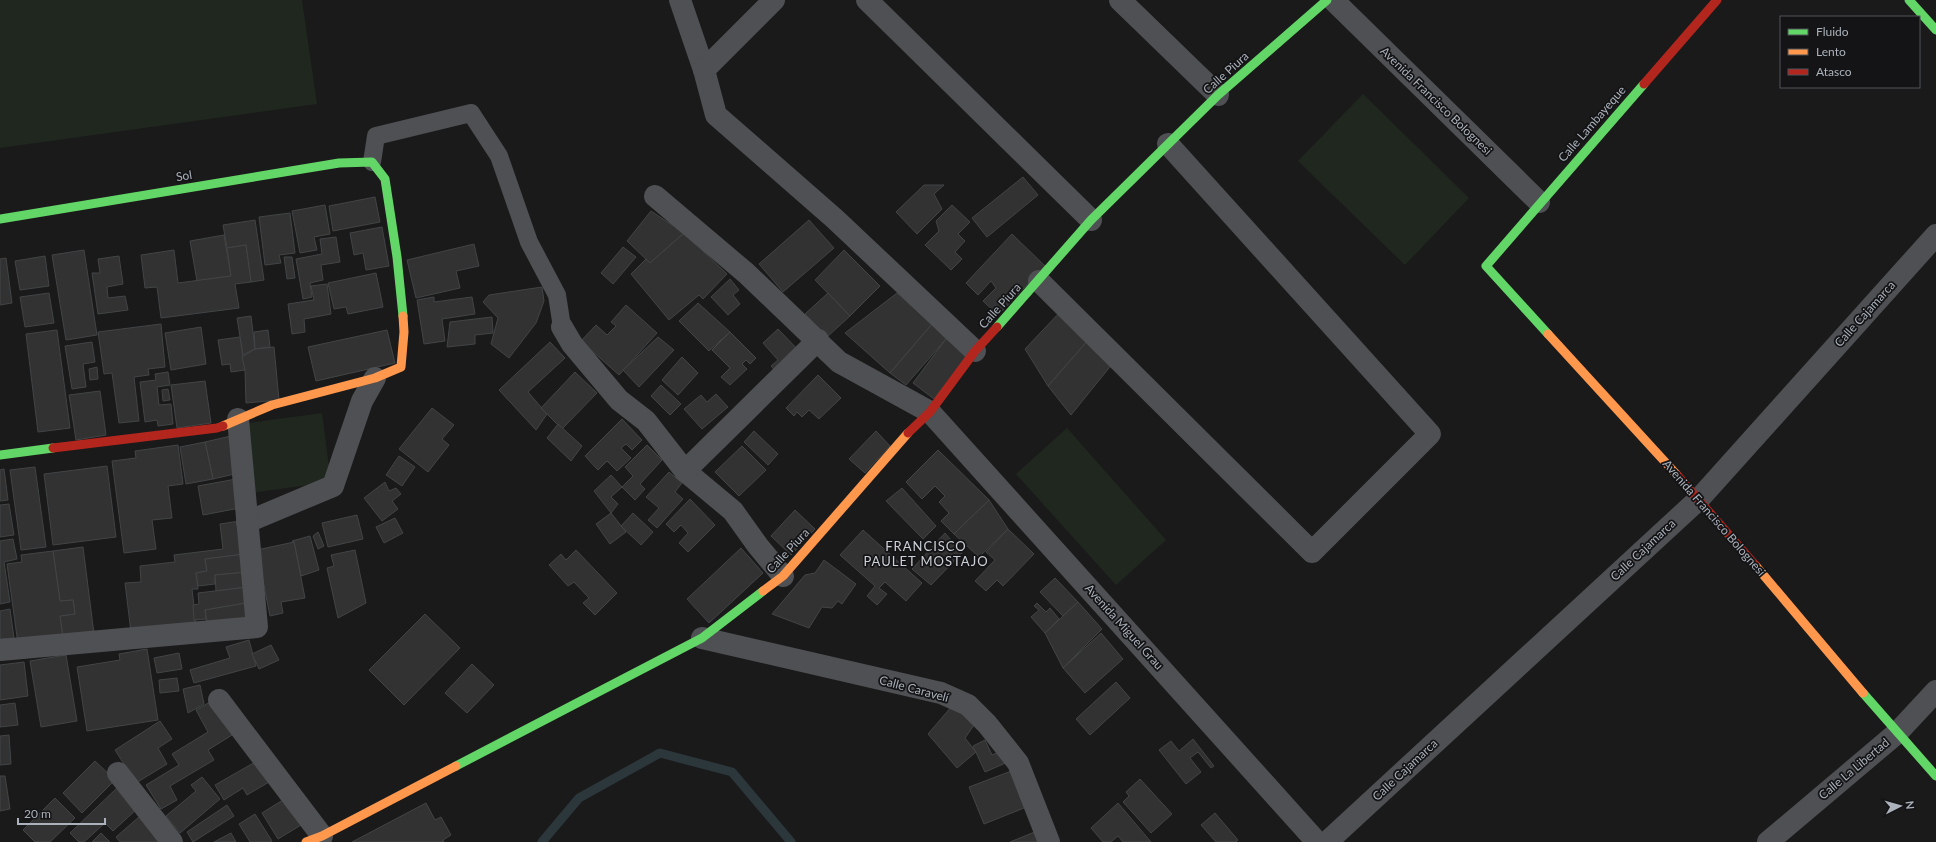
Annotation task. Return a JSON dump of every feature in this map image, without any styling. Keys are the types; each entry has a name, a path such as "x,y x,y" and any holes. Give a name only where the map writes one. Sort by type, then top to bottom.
{"street":[{"path":"680,0 704,70 716,115 835,219 975,351"},
{"path":"704,70 774,0"},
{"path":"867,0 1091,220"},
{"path":"1120,0 1218,95"},
{"name":"Calle Piura","path":"314,839 702,638 783,576 908,433 930,412 975,351 1039,281 1091,220 1218,95 1327,0"},
{"name":"Avenida Francisco Bolognesi","path":"1333,0 1540,202"},
{"name":"Calle Lambayeque","path":"1486,266 1717,0"},
{"path":"1908,0 1936,30"},
{"path":"1039,281 1312,552 1430,434 1168,144"},
{"path":"0,455 216,428 272,405 375,378 401,367 404,332 397,257 385,179 372,162"},
{"name":"Sol","path":"0,219 338,163 372,162"},
{"name":"Avenida Miguel Grau","path":"655,196 746,273 818,340 839,362 930,412 1317,842"},
{"name":"Calle Cajamarca","path":"1327,842 1699,499 1936,235"},
{"name":"Avenida Francisco Bolognesi","path":"1486,266 1699,499 1896,733 1936,776"},
{"path":"562,327 572,344 619,400 646,421 685,471 733,511 758,546 783,576"},
{"path":"685,471 818,340"},
{"path":"247,522 333,486 362,401 375,378"},
{"path":"0,650 257,628 238,419"},
{"name":"Calle Caravelí","path":"702,638 941,693 968,705 987,724 1018,763 1049,842"},
{"name":"Calle La Libertad","path":"1768,842 1896,733 1936,691"},
{"path":"219,700 314,839"},
{"path":"118,773 172,842"}],"lane":[{"path":"372,162 376,136 471,113 499,156 529,242 557,295 562,327"}],"shaded area":[{"path":"0,0 302,0 317,104 0,148"},
{"path":"1363,94 1469,198 1405,265 1298,161"},
{"path":"322,413 331,482 250,493 241,424"},
{"path":"1067,428 1166,540 1116,585 1016,474"}],"building":[{"path":"1023,177 1038,195 987,237 972,218"},
{"path":"924,185 944,185 934,194 942,209 917,234 896,212"},
{"path":"375,197 380,222 333,231 329,206"},
{"path":"325,205 330,234 314,237 317,250 300,253 292,211"},
{"path":"952,205 970,222 958,234 965,241 955,252 962,259 951,270 925,245 939,231 936,221"},
{"path":"651,211 684,233 650,263 627,241"},
{"path":"290,213 295,253 279,255 281,263 265,265 259,217"},
{"path":"255,220 264,280 251,282 246,245 227,248 223,225"},
{"path":"809,220 834,248 783,292 759,264"},
{"path":"382,227 389,266 366,270 363,253 354,255 350,233"},
{"path":"684,233 727,274 703,299 699,295 669,320 631,274 646,259 650,263"},
{"path":"1012,234 1045,266 998,315 983,301 996,288 991,281 978,295 966,283"},
{"path":"224,235 231,276 197,281 190,241"},
{"path":"336,237 340,262 321,265 323,280 310,283 312,297 303,299 296,259 322,254 320,239"},
{"path":"474,244 479,266 456,271 460,288 416,298 407,260"},
{"path":"246,245 251,282 235,284 239,308 161,318 157,287 145,288 141,255 174,250 178,283 231,276 227,248"},
{"path":"623,247 636,257 613,284 601,273"},
{"path":"84,250 97,335 66,340 52,255"},
{"path":"844,250 880,286 850,316 815,280"},
{"path":"45,256 49,286 20,290 15,261"},
{"path":"119,256 123,284 107,287 108,298 125,296 128,310 98,314 92,273 100,273 98,259"},
{"path":"284,257 292,257 295,278 287,279"},
{"path":"6,258 12,303 0,305 0,259"},
{"path":"376,273 383,307 348,314 346,307 334,309 328,283"},
{"path":"730,279 739,290 733,295 740,304 728,315 711,297"},
{"path":"327,284 331,314 304,319 305,332 292,334 288,304 314,300 311,286"},
{"path":"542,287 544,301 536,323 509,358 491,344 498,318 483,302 489,295"},
{"path":"49,293 54,323 25,327 20,297"},
{"path":"828,293 850,316 827,337 805,314"},
{"path":"897,293 932,324 890,373 845,333"},
{"path":"434,297 434,302 472,297 475,314 442,319 445,341 424,344 417,300"},
{"path":"698,303 730,332 709,351 679,321"},
{"path":"626,305 657,333 619,375 581,341 596,325 607,335 616,326 611,322"},
{"path":"1061,311 1090,338 1048,386 1025,349"},
{"path":"251,316 255,349 243,355 237,318"},
{"path":"492,317 493,333 475,335 475,344 447,347 450,322"},
{"path":"161,324 165,367 148,369 149,375 134,377 139,421 119,423 112,373 104,374 98,332"},
{"path":"932,324 946,339 906,385 890,373"},
{"path":"201,327 206,364 171,370 165,333"},
{"path":"778,329 801,353 778,374 771,366 778,360 763,343"},
{"path":"57,330 70,428 38,432 26,334"},
{"path":"268,330 270,347 255,349 254,332"},
{"path":"387,330 395,363 316,381 308,347"},
{"path":"730,332 756,358 750,364 746,360 742,364 747,369 730,385 721,377 730,368 712,350"},
{"path":"240,337 245,370 231,372 230,364 222,365 218,340"},
{"path":"658,337 674,350 639,387 623,370"},
{"path":"1090,338 1113,363 1071,415 1048,386"},
{"path":"946,339 968,355 934,399 913,383"},
{"path":"92,342 95,362 83,364 86,387 72,389 65,346"},
{"path":"550,342 565,358 528,392 547,414 536,430 499,390"},
{"path":"274,347 279,400 246,403 245,370 242,357 255,349"},
{"path":"682,357 698,373 678,395 662,380"},
{"path":"97,367 98,379 90,380 89,369"},
{"path":"168,372 170,385 157,387 159,405 171,404 173,424 158,426 157,420 145,422 140,382 156,380 155,374"},
{"path":"575,372 597,393 562,429 541,408"},
{"path":"818,375 841,398 819,419 809,410 802,417 797,412 794,416 786,408"},
{"path":"205,381 211,423 177,428 171,385"},
{"path":"661,385 681,404 670,415 651,396"},
{"path":"168,389 170,400 163,401 162,390"},
{"path":"100,391 106,435 76,440 69,395"},
{"path":"716,394 728,407 702,429 684,409 701,395 707,402"},
{"path":"432,408 454,425 442,439 449,445 428,472 399,449"},
{"path":"622,419 642,440 632,450 626,444 621,448 631,458 617,471 607,461 598,470 585,456"},
{"path":"558,424 582,446 571,461 547,438"},
{"path":"754,431 778,454 768,465 744,442"},
{"path":"876,431 890,446 865,473 849,459"},
{"path":"231,436 239,473 213,479 205,442"},
{"path":"205,442 213,479 186,484 180,447"},
{"path":"178,445 183,484 168,486 172,518 152,520 156,549 124,553 112,461 136,458 135,451"},
{"path":"647,445 662,460 640,484 645,489 635,500 622,487 633,476 625,467"},
{"path":"742,446 766,470 739,496 715,472"},
{"path":"938,450 989,500 954,534 941,521 949,513 939,502 945,496 935,486 922,499 906,482"},
{"path":"399,456 415,467 402,486 386,475"},
{"path":"107,466 116,537 53,545 44,474"},
{"path":"35,467 46,547 21,550 10,470"},
{"path":"4,469 8,500 0,501 0,470"},
{"path":"669,472 682,483 675,492 683,499 657,528 648,520 659,508 646,497"},
{"path":"611,475 622,487 611,497 618,504 611,513 594,491"},
{"path":"236,479 240,508 203,515 198,486"},
{"path":"385,482 389,491 396,488 401,494 392,501 398,509 382,521 364,498"},
{"path":"902,488 936,526 923,539 886,501"},
{"path":"690,499 715,525 688,552 679,543 688,533 681,525 674,532 666,524"},
{"path":"989,500 1008,529 979,557 954,534"},
{"path":"9,504 14,535 0,537 0,505"},
{"path":"795,510 815,529 791,555 771,536"},
{"path":"611,513 626,532 610,544 596,524"},
{"path":"633,513 653,532 641,545 621,526"},
{"path":"357,515 363,539 328,547 322,523"},
{"path":"395,518 403,533 384,543 376,527"},
{"path":"240,521 245,554 205,559 207,571 196,573 198,589 192,589 196,623 131,632 125,583 141,582 140,566 175,562 174,555 223,549 220,524"},
{"path":"1008,529 1034,554 1003,586 997,580 986,591 975,581 995,560 986,552"},
{"path":"863,530 922,583 906,601 885,582 879,588 887,594 877,605 867,596 875,586 840,555"},
{"path":"318,532 324,546 318,549 313,536"},
{"path":"945,533 962,553 931,585 912,569"},
{"path":"310,536 319,570 301,576 294,542 292,541"},
{"path":"13,539 17,559 4,562 10,602 0,604 0,541"},
{"path":"294,542 305,598 281,602 283,613 270,616 257,550"},
{"path":"83,547 94,634 63,638 60,616 75,614 73,600 60,601 53,551"},
{"path":"741,548 763,573 709,623 687,599"},
{"path":"355,550 366,603 338,618 327,568 334,566 331,555"},
{"path":"576,550 617,593 595,615 583,603 589,598 574,582 568,586 549,565 561,554 566,560"},
{"path":"53,551 60,601 73,600 75,614 60,616 63,638 18,644 7,564 22,562 21,555"},
{"path":"245,554 247,572 215,575 215,584 198,586 196,573 207,571 205,559"},
{"path":"824,560 856,584 842,604 838,601 832,608 822,607 809,628 772,614 805,575 815,573"},
{"path":"247,572 248,587 216,591 215,575"},
{"path":"1055,578 1078,602 1063,616 1040,592"},
{"path":"248,587 252,602 205,610 206,619 194,620 193,605 199,604 198,593"},
{"path":"252,602 255,620 208,627 205,610"},
{"path":"1078,602 1102,629 1063,668 1045,633"},
{"path":"1037,603 1046,612 1050,608 1059,619 1045,633 1031,617 1039,610 1034,606"},
{"path":"10,609 14,638 0,639 0,611"},
{"path":"425,614 460,648 404,705 369,670"},
{"path":"1101,633 1123,659 1085,693 1063,668"},
{"path":"249,640 256,666 194,683 190,670 230,658 226,647"},
{"path":"271,645 279,660 259,669 252,654"},
{"path":"147,649 158,720 87,731 77,667 120,660 119,654"},
{"path":"179,653 182,669 157,673 154,658"},
{"path":"66,655 77,721 41,727 30,661"},
{"path":"24,662 28,696 0,700 0,665"},
{"path":"472,664 494,685 467,713 445,693"},
{"path":"177,678 179,691 160,693 159,680"},
{"path":"1116,682 1130,698 1090,735 1076,719"},
{"path":"200,685 204,704 188,713 183,689"},
{"path":"958,699 979,718 965,738 976,752 957,768 928,734"},
{"path":"212,701 232,735 208,750 214,760 170,786 177,800 161,809 146,785 179,765 172,754 208,732 196,710"},
{"path":"15,703 18,725 0,727 0,705"},
{"path":"160,721 172,739 158,748 167,764 136,783 115,750"},
{"path":"9,735 11,764 0,765 0,736"},
{"path":"1193,739 1214,766 1211,768 1198,752 1190,758 1201,772 1186,784 1159,750 1171,741 1179,751"},
{"path":"985,740 992,755 1004,750 1008,762 985,772 973,746"},
{"path":"95,761 115,780 82,813 63,793"},
{"path":"257,761 269,782 247,795 243,788 224,800 215,785"},
{"path":"1014,770 1029,806 984,824 969,787"},
{"path":"0,776 5,776 10,809 0,811"},
{"path":"202,777 220,799 180,833 166,816 196,791 191,785"},
{"path":"1140,779 1172,814 1151,833 1123,802 1129,796 1126,792"},
{"path":"118,787 138,808 113,831 105,823 84,842 79,842 70,833"},
{"path":"55,798 75,818 50,842 35,842 23,830"},
{"path":"286,798 301,825 278,839 262,813"},
{"path":"426,803 435,820 441,817 451,835 443,840 444,842 352,842"},
{"path":"1118,803 1151,842 1123,842 1118,836 1111,842 1103,842 1091,828"},
{"path":"227,805 234,816 193,842 187,832"},
{"path":"1215,813 1238,840 1236,842 1216,842 1201,825"},
{"path":"255,814 272,841 250,842 239,824"},
{"path":"140,816 162,842 120,842 116,837"},
{"path":"1042,829 1047,842 1010,842"},
{"path":"101,833 110,842 92,842"},
{"path":"231,833 236,842 214,842"}],"waterway":[{"path":"542,842 579,798 660,753 732,772 791,842"}],"traffic: fast":[{"path":"997,327 1091,220 1218,95 1327,0"},
{"path":"1909,0 1936,30"},
{"path":"1548,334 1486,266 1644,84"},
{"path":"0,219 339,163 372,162 385,179 397,257 403,316"},
{"path":"0,455 53,448"},
{"path":"456,766 702,638 763,591"},
{"path":"1863,693 1936,776"}],"traffic: slow":[{"path":"223,426 272,405 375,378 401,367 404,332 403,316"},
{"path":"1548,334 1677,475"},
{"path":"763,591 783,576 908,433"},
{"path":"1755,565 1863,693"},
{"path":"306,842 322,836 456,766"}],"traffic: jam":[{"path":"1644,84 1717,0"},
{"path":"908,433 930,412 975,351 997,327"},
{"path":"53,448 217,428 223,426"},
{"path":"1677,475 1755,565"}],"district":[{"name":"FRANCISCO PAULET MOSTAJO","path":"926,554"}]}
